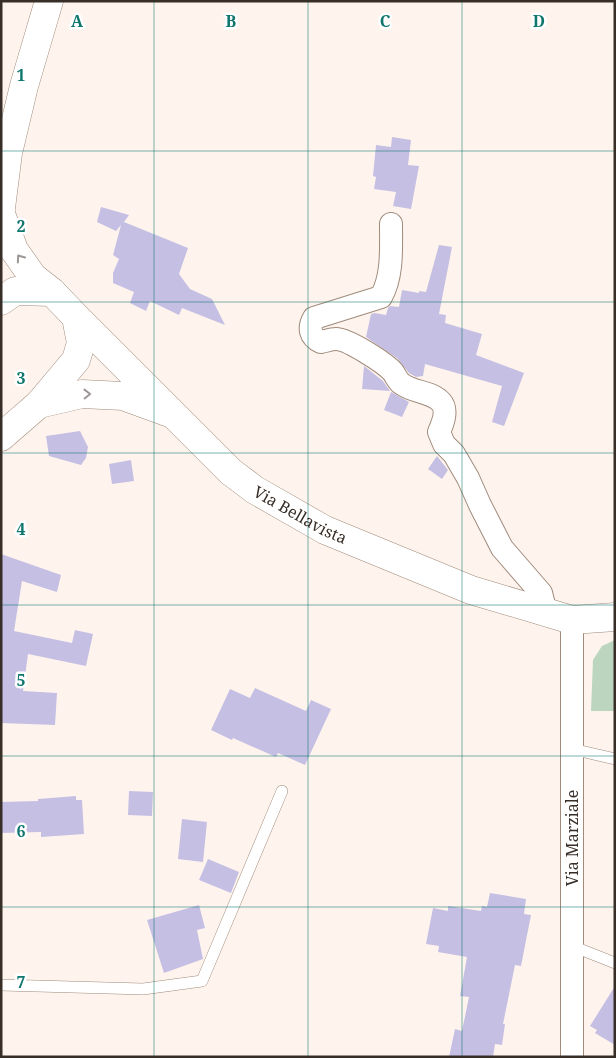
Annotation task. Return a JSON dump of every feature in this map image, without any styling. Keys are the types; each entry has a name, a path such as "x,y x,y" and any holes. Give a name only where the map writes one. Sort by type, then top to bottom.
{"street":[{"path":"1,208 8,153 24,86 49,1"},
{"name":"Via Bellavista","path":"1,214 14,250 33,277 52,292 231,472 255,490 325,530 471,590 572,620 615,617"},
{"path":"391,224 387,287 380,297 314,318 310,327 311,332 321,342 336,339 357,347 392,371 401,384 434,396 442,403 443,423 439,432 444,444 454,454 468,478 502,548 542,593 546,613"},
{"path":"1,301 15,291 52,292"},
{"path":"1,437 39,404 76,360 81,343 76,317"},
{"path":"39,404 82,394 123,396 176,415"},
{"name":"Via Marziale","path":"572,620 572,1057"}],"lane":[{"path":"572,748 615,759"},
{"path":"1,985 143,989 202,981 282,791"},
{"path":"572,946 615,963"}],"green space":[{"path":"615,640 615,711 591,711 593,660 602,646"}],"building":[{"path":"392,137 411,140 408,165 419,166 411,209 393,206 396,192 374,189 376,177 373,176 376,145 391,147"},
{"path":"101,207 129,215 124,222 188,248 179,274 190,289 212,299 225,325 182,308 179,315 150,301 146,311 130,303 134,292 113,283 113,273 119,259 113,255 121,225 116,231 97,222"},
{"path":"439,245 452,247 439,314 446,315 445,323 482,334 476,355 524,373 504,426 492,422 502,386 425,364 423,376 416,377 409,373 397,358 366,337 371,314 386,315 390,306 399,307 402,290 419,293 419,291 426,292"},
{"path":"364,366 383,381 390,391 362,389"},
{"path":"391,392 409,402 402,417 384,410"},
{"path":"80,431 88,447 86,458 81,465 49,456 46,436"},
{"path":"437,456 448,470 442,479 428,469"},
{"path":"131,460 134,481 112,484 109,464"},
{"path":"1,554 61,575 57,592 22,581 14,631 72,643 75,630 93,634 86,666 28,654 23,691 57,693 55,725 1,723"},
{"path":"255,688 306,711 311,700 331,709 305,765 278,753 276,757 211,730 230,689 250,698"},
{"path":"129,791 153,792 152,816 128,815"},
{"path":"76,796 76,800 82,800 84,834 41,837 41,832 1,833 1,802 38,801 38,799"},
{"path":"182,819 207,822 203,862 178,859"},
{"path":"208,859 239,872 231,893 199,880"},
{"path":"490,893 526,899 524,914 531,915 521,966 515,965 503,1024 505,1024 502,1045 495,1044 493,1057 449,1057 455,1029 462,1031 469,997 460,996 467,957 438,952 439,946 426,944 433,908 448,911 448,906 481,911 482,906 487,907"},
{"path":"199,905 205,928 197,930 203,959 164,973 147,920"},
{"path":"615,986 615,1045 595,1033 597,1030 590,1026"}]}
